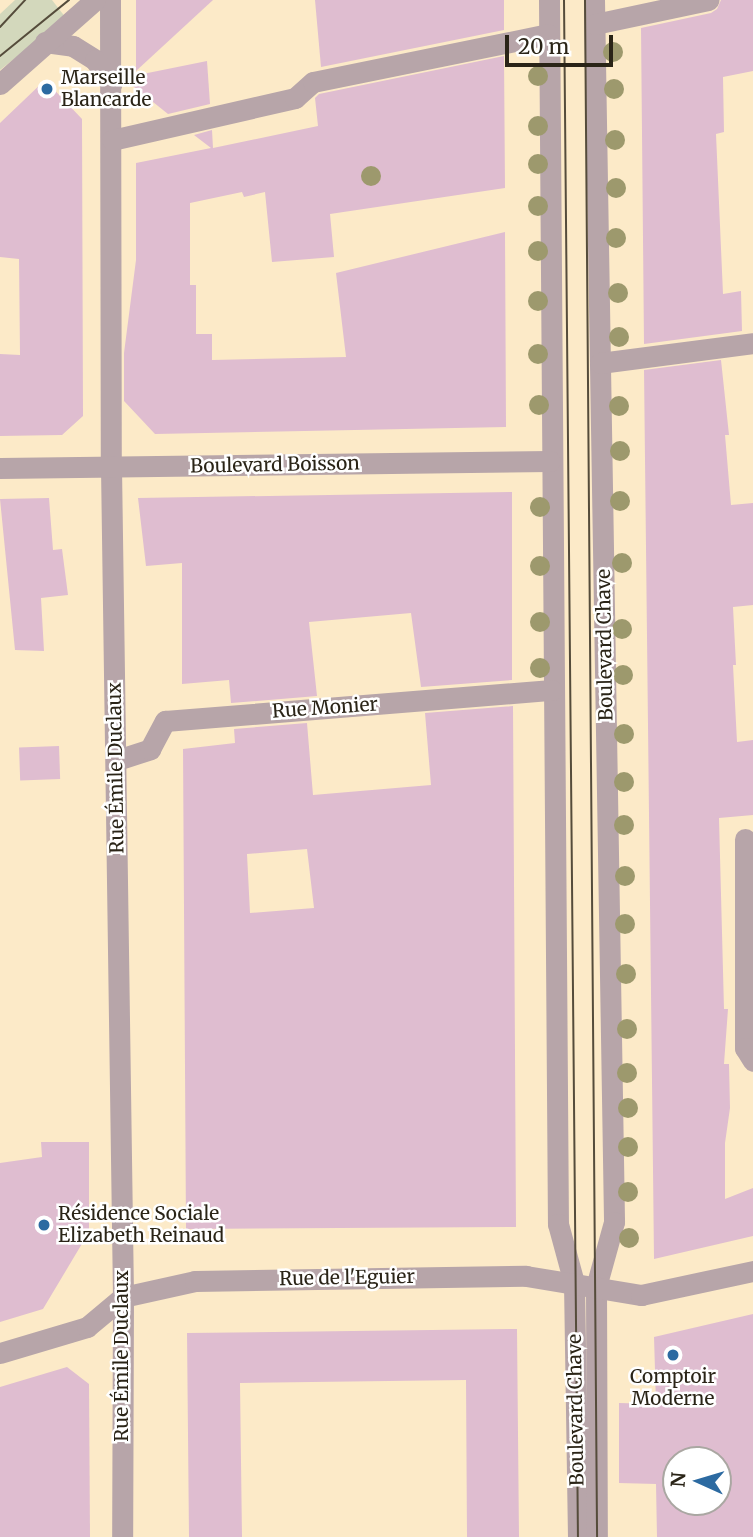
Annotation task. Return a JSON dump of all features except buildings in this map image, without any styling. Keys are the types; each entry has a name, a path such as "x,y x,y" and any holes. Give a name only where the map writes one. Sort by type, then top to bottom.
{"street":[{"path":"0,83 94,0"},
{"name":"Rue Émile Duclaux","path":"110,0 111,467 117,760 122,1537"},
{"name":"Boulevard Chave","path":"548,0 558,1224 574,1283 578,1537"},
{"name":"Boulevard Chave","path":"594,0 614,1222 596,1287 597,1537"},
{"path":"594,24 708,0"},
{"path":"112,139 295,98 313,82 548,34"},
{"path":"45,42 73,46 95,60 112,84"},
{"path":"600,363 753,343"},
{"name":"Boulevard Boisson","path":"0,468 550,461"},
{"name":"Rue Monier","path":"117,760 150,749 165,721 552,690"},
{"path":"745,839 745,1048 753,1061"},
{"path":"574,1283 641,1295 753,1271"},
{"name":"Rue de l'Eguier","path":"122,1297 195,1280 504,1276 574,1283"},
{"path":"0,1353 87,1327 122,1297"}],"green space":[{"path":"15,0 52,0 66,18 0,70 0,14"}],"tram line":[{"path":"0,27 25,0"},
{"path":"0,56 69,0"},
{"path":"564,0 578,1537"},
{"path":"585,0 597,1537"}],"place":[{"name":"Marseille Blancarde","path":"47,89"},
{"name":"Résidence Sociale Elizabeth Reinaud","path":"44,1225"},
{"name":"Comptoir Moderne","path":"673,1355"}]}
